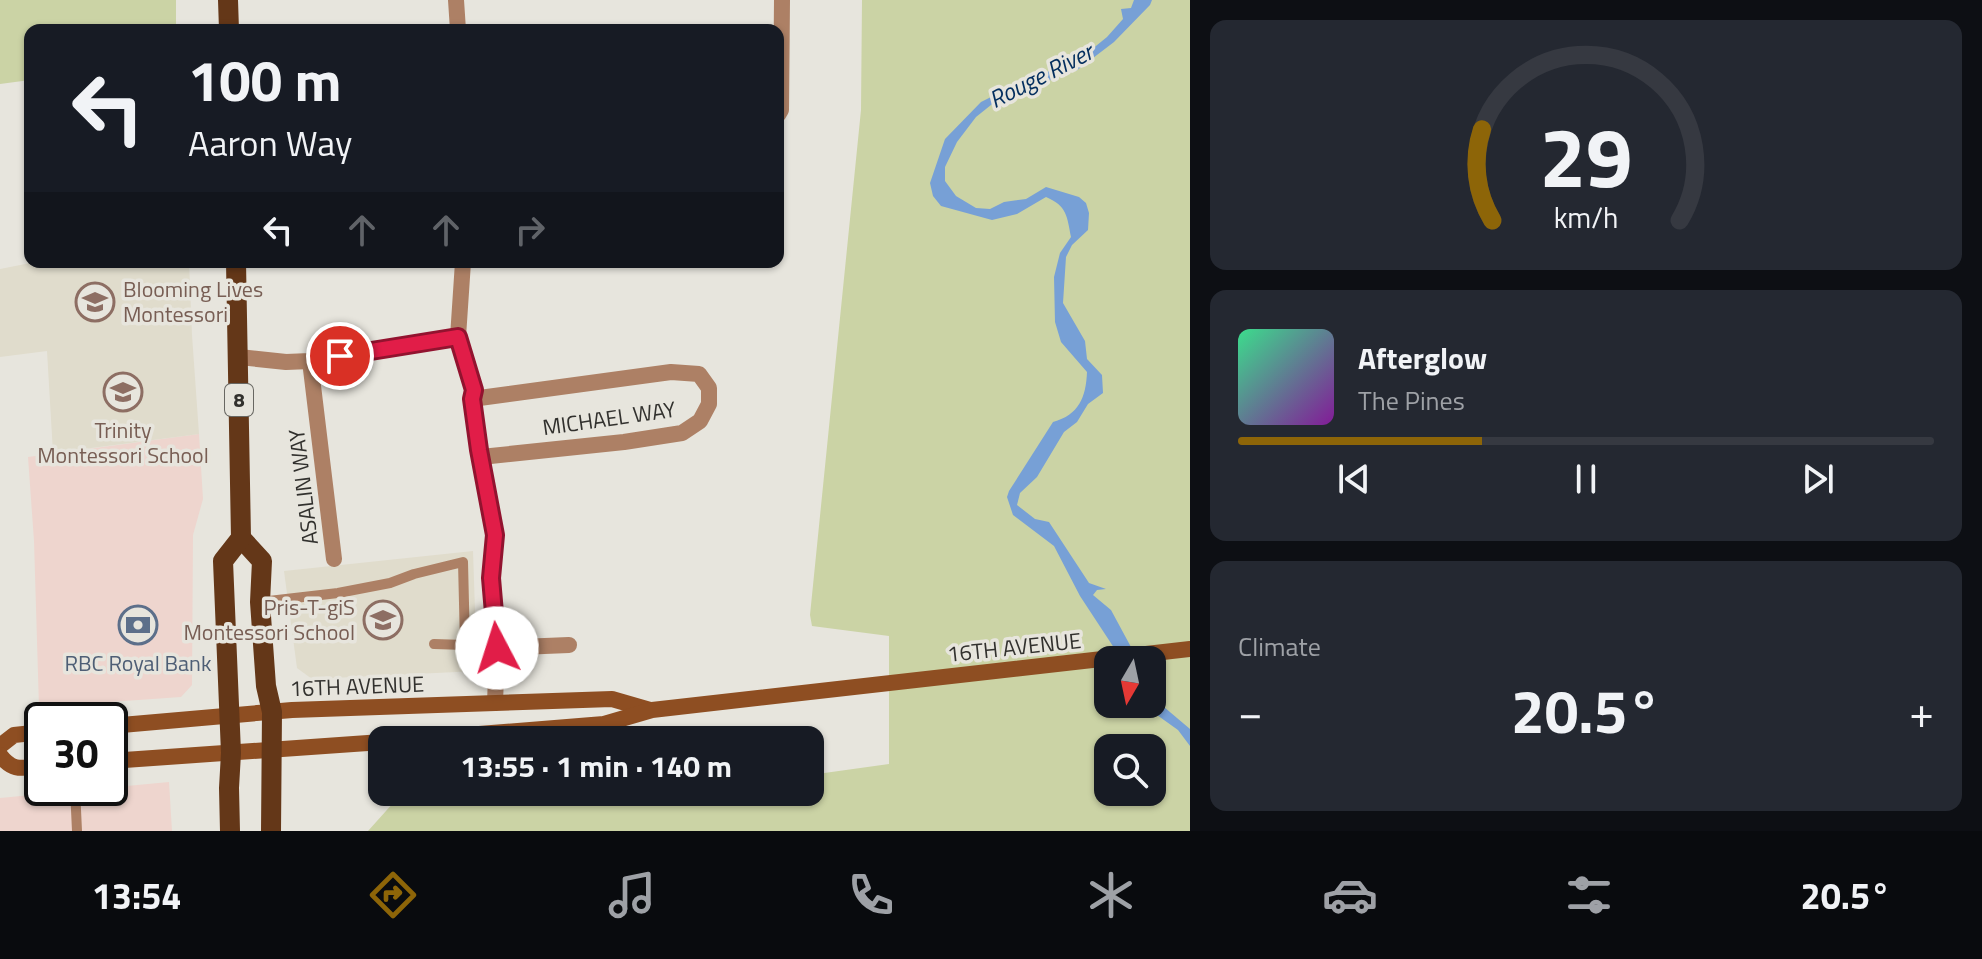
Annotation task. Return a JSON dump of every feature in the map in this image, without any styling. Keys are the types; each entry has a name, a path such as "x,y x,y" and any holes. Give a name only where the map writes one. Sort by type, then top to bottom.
{"main road":[{"path":"228,0 229,24"},
{"name":"8","path":"230,831 231,753 223,561 241,538 236,268"},
{"path":"241,538 262,561 260,602 266,686 272,712 271,831"},
{"name":"16TH AVENUE","path":"579,726 604,724 652,710 1190,649"},
{"name":"16TH AVENUE","path":"128,724 272,712 612,699 652,710"},
{"path":"0,746 14,735 24,734"},
{"path":"128,760 368,743"},
{"path":"0,755 14,768 24,767"}],"street":[{"path":"456,0 458,24"},
{"path":"781,24 782,0"},
{"path":"463,268 458,337 474,390 472,399 495,535 491,578 497,648 495,703"},
{"path":"239,357 310,361 458,337"},
{"name":"ASALIN WAY","path":"310,361 334,559"},
{"name":"MICHAEL WAY","path":"472,399 671,372 699,374 709,388 709,404 700,421 682,433 481,457"},
{"path":"497,648 569,645"}],"lane":[{"path":"260,602 390,583 463,562 465,645"},
{"path":"434,644 497,648"},
{"path":"76,806 77,831"}],"shaded area":[{"path":"24,264 24,268 189,268 199,434 53,453 47,351 0,357 0,269"},
{"path":"199,434 203,499 193,535 192,685 181,697 110,702 39,702 28,457"},
{"name":"Pris-T-giS Montessori School","path":"473,551 477,671 312,679 297,668 284,571"},
{"path":"169,782 172,831 0,831 0,798 24,796 24,806 128,806 128,786"}],"green space":[{"path":"0,0 176,0 176,24 24,24 24,81 0,84"},
{"path":"862,0 1190,0 1190,831 368,831 390,806 824,806 824,773 889,764 889,636 812,626 810,615 861,110"}],"water":[{"path":"1134,0 1152,0 1114,42 1076,71 1070,69 1049,81 996,101 976,117 957,142 945,167 945,181 956,196 976,208 990,209 1004,202 1026,199 1046,187 1079,197 1086,203 1088,230 1072,245 1066,257 1063,303 1085,341 1087,359 1102,375 1103,393 1088,404 1077,422 1064,432 1037,477 1020,493 1017,505 1035,519 1049,522 1089,583 1106,589 1097,590 1093,595 1111,610 1130,646 1113,646 1080,596 1054,546 1013,515 1007,497 1053,422 1075,410 1085,389 1087,372 1061,342 1055,322 1054,277 1060,253 1071,237 1065,212 1046,197 1017,214 992,220 941,206 933,196 930,183 945,139 981,102 1025,80 1038,78 1071,57 1091,50 1123,19 1121,9 1131,8"},
{"path":"1166,709 1190,729 1190,746 1178,730 1161,718 1166,718"}],"place":[{"name":"Blooming Lives Montessori","path":"95,302"},
{"name":"Trinity Montessori School","path":"123,392"},
{"name":"Pris-T-giS Montessori School","path":"383,620"},
{"name":"RBC Royal Bank","path":"138,625"}],"route":[{"path":"340,356 458,337 474,390 472,399 479,450 495,535 491,578 497,648"}],"water label":[{"name":"Rouge River","path":"1041,76"}]}
